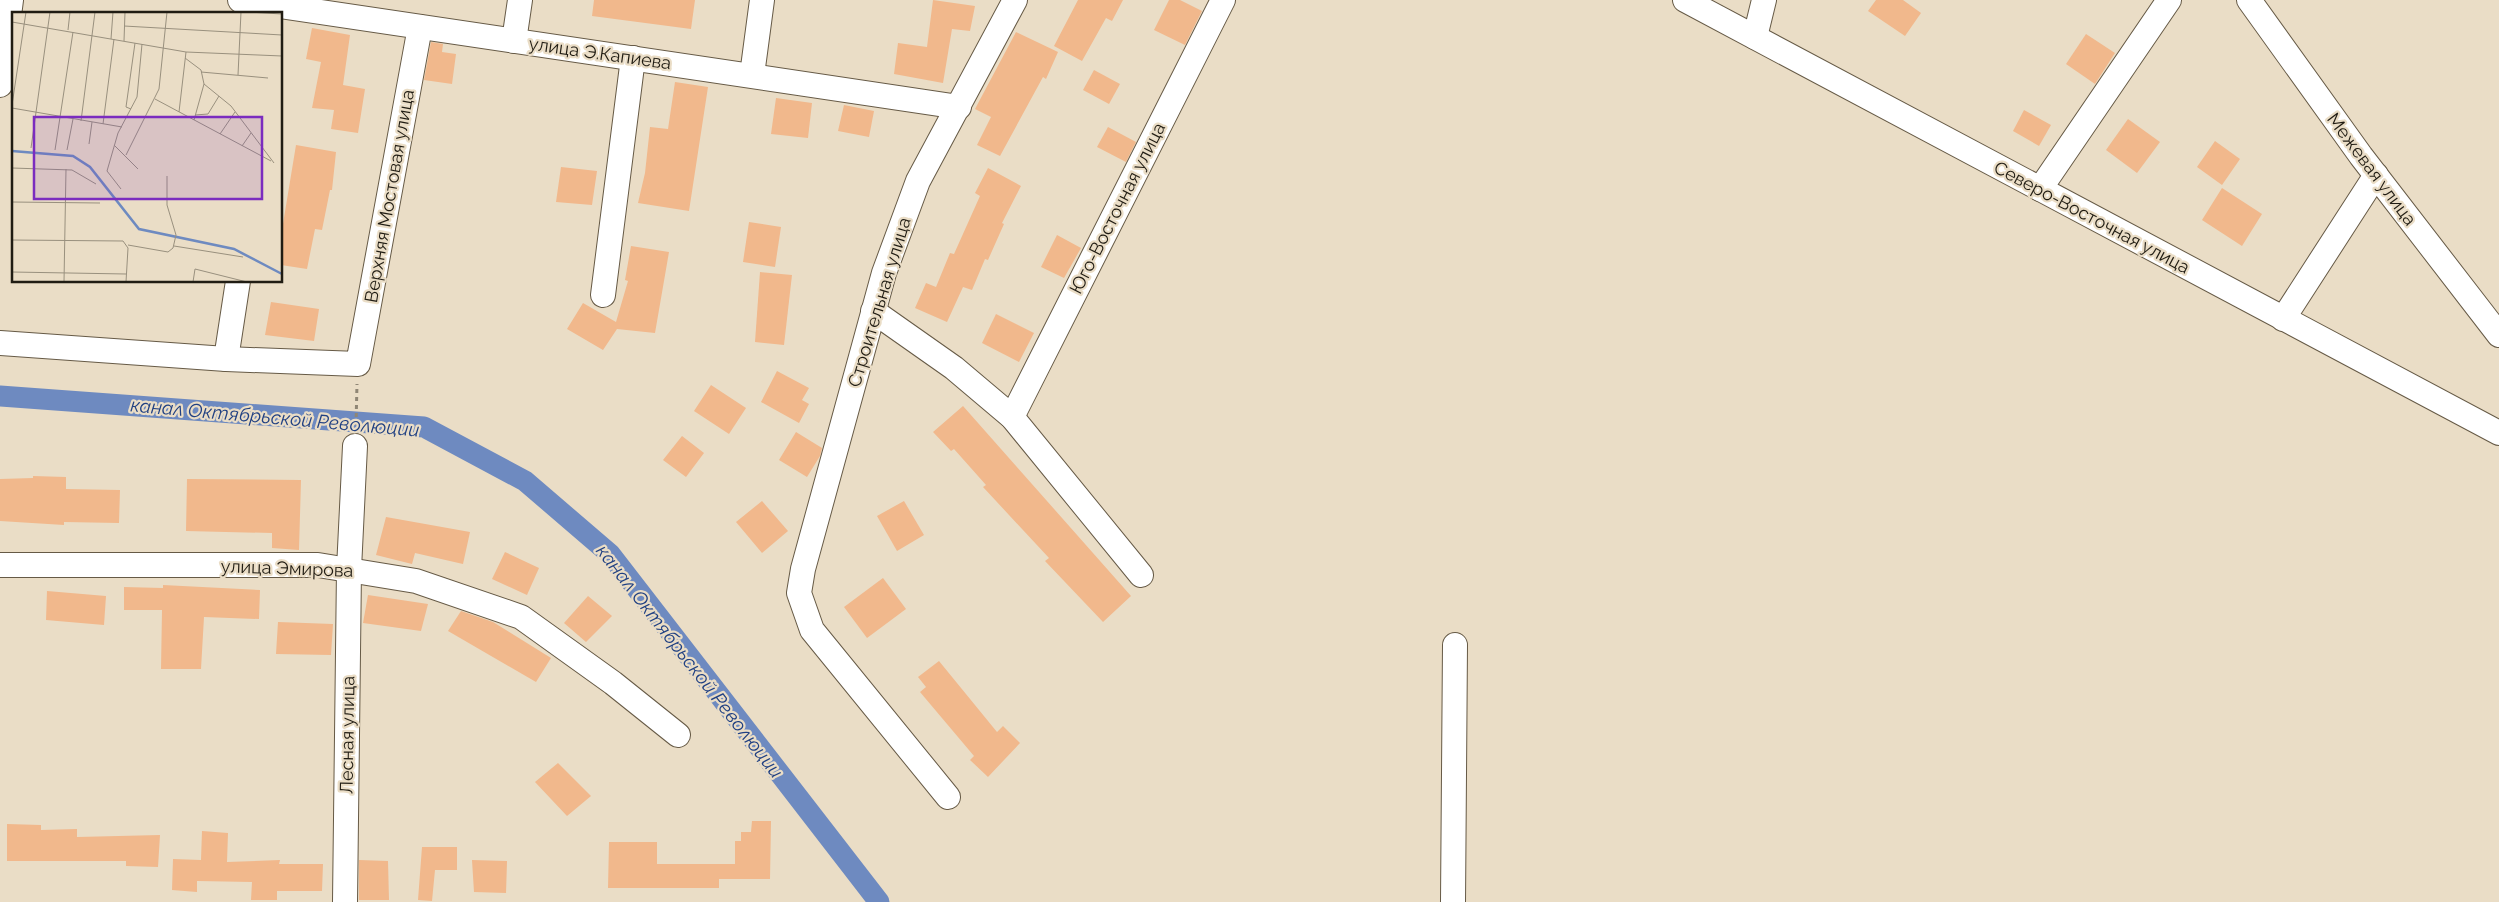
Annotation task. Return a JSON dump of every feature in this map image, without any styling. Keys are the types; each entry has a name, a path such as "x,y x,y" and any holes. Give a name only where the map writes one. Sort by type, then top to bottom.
{"street":[{"path":"0,85 11,0"},
{"name":"улица Э.Капиева","path":"240,0 959,108"},
{"path":"514,41 520,0"},
{"path":"752,76 762,0"},
{"name":"Строительная улица","path":"948,797 812,630 799,593 802,569 884,273 918,181 959,108 1015,0"},
{"name":"Юго-Восточная улица","path":"1012,416 1222,0"},
{"name":"Северо-Восточная улица","path":"1685,0 2499,433"},
{"path":"1755,37 1764,0"},
{"path":"2040,189 2169,0"},
{"name":"Межевая улица","path":"2249,0 2376,175 2499,335"},
{"name":"Верхняя Мостовая улица","path":"358,364 420,27"},
{"path":"603,295 633,58"},
{"path":"2283,319 2376,175"},
{"path":"226,358 238,282"},
{"path":"873,311 954,368 1012,416 1141,575"},
{"path":"0,343 226,358 358,364"},
{"name":"Лесная улица","path":"344,902 349,569 355,446"},
{"name":"улица Эмирова","path":"0,565 308,565 349,569 416,581 521,617 613,683 678,735"},
{"path":"1453,902 1455,645"}],"path":[{"path":"355,446 358,364"}],"building":[{"path":"594,0 695,0 691,29 592,16"},
{"path":"933,0 975,6 970,31 952,29 943,83 894,74 898,43 927,47"},
{"path":"1078,0 1123,0 1112,21 1106,18 1082,61 1054,46"},
{"path":"1169,0 1180,0 1202,11 1185,45 1154,30"},
{"path":"1876,0 1903,0 1921,13 1905,36 1868,11"},
{"path":"312,28 350,35 343,85 365,89 358,133 331,129 334,110 312,108 321,62 306,59"},
{"path":"1016,32 1058,52 1046,79 1043,77 1000,156 977,145 991,117 975,109"},
{"path":"2086,34 2115,53 2095,84 2066,64"},
{"path":"431,42 443,44 442,52 456,54 452,84 424,80"},
{"path":"1094,70 1120,84 1109,104 1083,90"},
{"path":"675,82 708,87 689,211 638,203 645,173 650,127 668,129"},
{"path":"776,98 812,103 808,138 771,134"},
{"path":"844,105 874,111 869,137 838,131"},
{"path":"2024,110 2051,125 2039,146 2013,131"},
{"path":"2128,119 2160,142 2137,173 2106,150"},
{"path":"1108,127 1136,142 1126,162 1097,147"},
{"path":"2215,141 2240,159 2222,185 2197,167"},
{"path":"296,145 336,152 332,190 330,190 322,230 315,229 307,269 282,265 282,230"},
{"path":"561,167 597,171 592,205 556,202"},
{"path":"988,168 1021,186 1002,223 1004,224 988,260 985,259 972,290 963,287 947,322 915,308 926,283 936,287 950,253 954,254 980,196 975,193"},
{"path":"2222,188 2262,214 2242,246 2202,220"},
{"path":"749,222 781,227 775,267 743,262"},
{"path":"1057,235 1081,248 1064,278 1041,267"},
{"path":"631,246 669,252 655,333 617,329 603,350 567,329 583,303 616,322 628,281 625,280"},
{"path":"760,272 792,275 784,345 755,342"},
{"path":"271,302 319,309 314,341 265,335"},
{"path":"996,314 1034,333 1019,362 982,343"},
{"path":"777,371 809,388 802,400 809,404 799,423 761,402"},
{"path":"711,385 746,408 729,434 694,411"},
{"path":"963,406 1131,596 1103,622 1045,561 1049,558 983,487 986,485 954,449 951,451 933,432"},
{"path":"796,432 822,448 820,456 807,477 779,460"},
{"path":"682,436 704,453 686,477 663,460"},
{"path":"33,476 66,477 66,489 120,490 119,523 64,522 64,525 0,521 0,479 33,478"},
{"path":"187,479 301,480 299,550 272,548 272,533 186,531"},
{"path":"762,501 788,531 762,553 736,522"},
{"path":"904,501 924,535 897,551 877,516"},
{"path":"386,517 470,532 463,564 415,553 412,564 376,555"},
{"path":"505,552 539,568 527,595 492,579"},
{"path":"883,578 906,609 867,638 844,607"},
{"path":"163,585 260,590 259,619 204,617 201,669 161,669 162,610 124,610 124,587 163,588"},
{"path":"47,591 106,596 104,625 46,620"},
{"path":"368,595 428,604 421,631 363,623"},
{"path":"588,596 612,616 586,642 564,623"},
{"path":"461,611 493,622 551,658 536,682 448,631"},
{"path":"278,622 333,624 331,655 276,654"},
{"path":"939,661 997,732 1003,726 1020,743 988,777 970,760 974,756 920,692 926,687 918,677"},
{"path":"558,763 591,796 567,816 535,782"},
{"path":"752,821 771,821 770,879 719,879 719,888 608,888 609,842 657,842 657,864 735,864 735,841 741,841 741,832 751,832"},
{"path":"7,824 41,825 41,830 77,829 77,837 160,835 158,867 126,866 126,861 7,861"},
{"path":"202,831 228,833 227,862 280,860 279,864 323,864 322,891 277,891 277,900 251,900 252,882 197,881 197,892 172,890 173,859 201,860"},
{"path":"422,847 457,847 457,870 435,870 432,901 418,900"},
{"path":"359,860 388,861 389,900 359,900"},
{"path":"472,860 507,861 506,893 474,892"}],"waterway":[{"name":"канал Октябрьской Революции","path":"0,396 424,427 525,481 610,554 879,902"}]}
